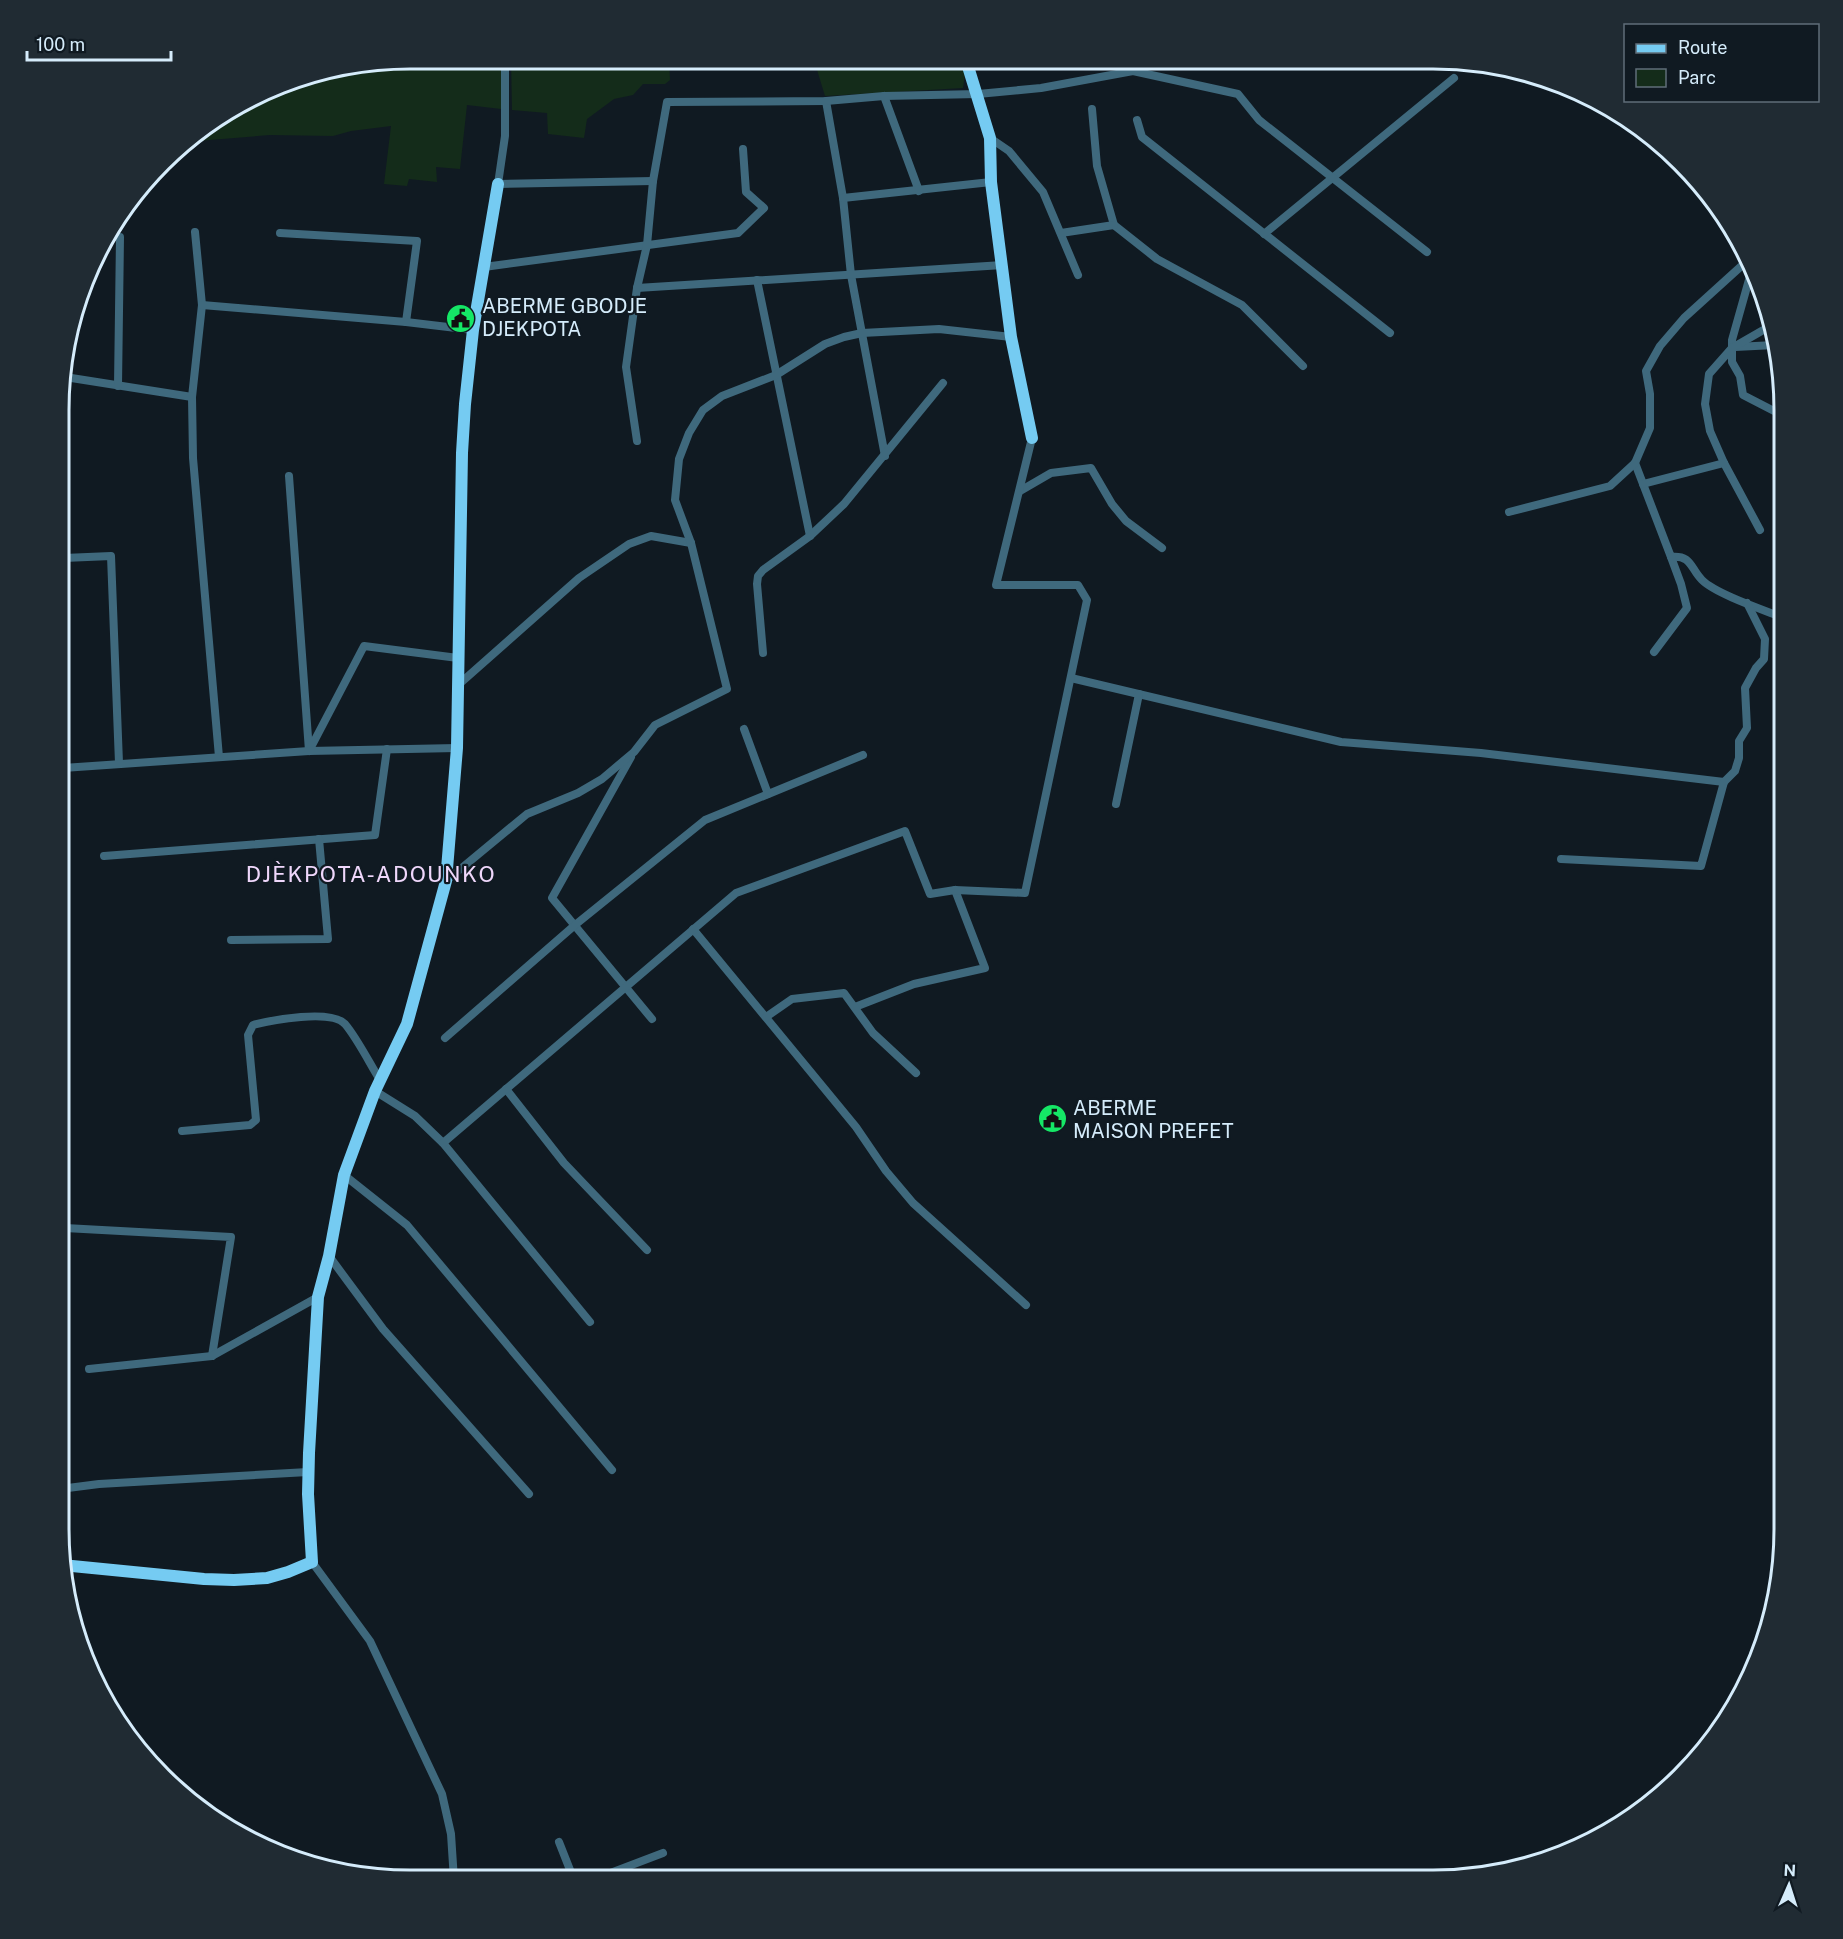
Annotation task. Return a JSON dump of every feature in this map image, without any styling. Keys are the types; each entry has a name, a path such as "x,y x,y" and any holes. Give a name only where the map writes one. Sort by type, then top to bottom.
{"street":[{"path":"453,1870 451,1834 442,1794 374,1648 312,1562 308,1472 318,1297 329,1256 344,1175 378,1086 407,1024 446,881 457,748 462,453 473,330 505,136 506,69"},
{"path":"443,1143 736,893 905,831 930,894 955,890 1025,893 1088,600 1078,585 996,585 1032,438 1011,338 991,182 990,138 969,69"},
{"path":"637,441 626,367 637,288 647,244 653,181 667,102 826,101 884,96 978,94 1041,88 1133,71 1238,94 1259,120 1427,252"},
{"path":"1264,234 1334,179 1454,78"},
{"path":"884,96 919,190"},
{"path":"826,101 843,198 851,275 885,456"},
{"path":"1092,109 1097,166 1114,225 1157,260 1242,305 1303,366"},
{"path":"1137,120 1142,137 1390,333"},
{"path":"990,138 1009,151 1043,192 1078,275"},
{"path":"484,267 738,233 764,208 746,192 743,149"},
{"path":"498,184 653,181"},
{"path":"843,198 991,182"},
{"path":"1061,233 1114,225"},
{"path":"195,232 202,305 192,397 193,458 219,757"},
{"path":"280,233 417,241 406,322"},
{"path":"118,386 120,237"},
{"path":"637,288 1003,265"},
{"path":"1509,512 1611,486 1635,463 1650,428 1650,394 1646,371 1660,346 1684,318 1742,266"},
{"path":"757,280 810,536"},
{"path":"1749,281 1732,340 1732,362 1740,376 1743,394 1774,411"},
{"path":"202,305 406,322 473,330"},
{"path":"652,1018 552,898 634,752 655,725 727,689 691,543 675,500 679,459 689,433 703,410 722,396 776,375 825,344 862,333 939,329 1011,338"},
{"path":"1760,530 1724,463 1710,431 1705,404 1709,374 1732,348 1764,330"},
{"path":"1732,348 1767,346"},
{"path":"71,378 192,397"},
{"path":"763,653 758,576 810,536 844,504 943,384"},
{"path":"1635,463 1681,584 1687,608 1654,652"},
{"path":"1643,484 1724,463"},
{"path":"1020,491 1051,472 1091,468 1112,504 1126,521 1162,548"},
{"path":"289,476 309,751"},
{"path":"457,686 579,578 629,544 651,536 691,543"},
{"path":"69,558 111,556 119,764"},
{"path":"1671,557 1679,556 1690,562 1702,580 1774,614"},
{"path":"1561,859 1701,866 1724,782 1735,771 1739,758 1739,741 1747,728 1745,688 1764,659 1765,639 1747,603"},
{"path":"309,751 364,646 458,658"},
{"path":"1071,678 1341,742 1481,753 1724,782"},
{"path":"1116,804 1139,694"},
{"path":"744,729 768,794"},
{"path":"69,768 309,751 457,748"},
{"path":"104,856 375,835 387,749"},
{"path":"446,881 527,814 596,783 634,752"},
{"path":"445,1038 575,926 705,820 863,755"},
{"path":"231,940 328,939 319,839"},
{"path":"855,1007 914,984 985,968 955,890"},
{"path":"693,929 856,1127 886,1172 914,1203 1026,1305"},
{"path":"766,1017 792,999 844,993 873,1033 916,1073"},
{"path":"182,1131 250,1125 256,1120 248,1035 253,1025 272,1020 330,1016 344,1023 378,1086 415,1116 443,1143 590,1322"},
{"path":"506,1089 564,1163 646,1250"},
{"path":"344,1175 407,1225 612,1470"},
{"path":"69,1228 231,1237 212,1356"},
{"path":"329,1256 383,1329 529,1494"},
{"path":"89,1369 212,1356 318,1297"},
{"path":"69,1488 99,1484 308,1472"},
{"path":"71,1566 234,1580 267,1578 312,1562"},
{"path":"559,1842 570,1870"},
{"path":"618,1870 663,1853"}],"green space":[{"path":"501,69 501,109 467,105 460,169 436,167 437,182 409,179 407,186 384,184 391,126 351,131 333,136 270,135 200,141 259,104 300,87 322,81 365,72 388,70"},
{"path":"511,69 669,69 670,80 665,84 643,84 633,95 614,99 587,119 584,138 548,134 547,113 512,110"},
{"path":"817,69 963,69 965,74 963,88 825,96"}],"place":[{"name":"ABERME GBODJE DJEKPOTA","path":"461,318"},
{"name":"ABERME MAISON PREFET","path":"1052,1119"}],"district":[{"name":"DJÈKPOTA-ADOUNKO","path":"371,874"}]}
